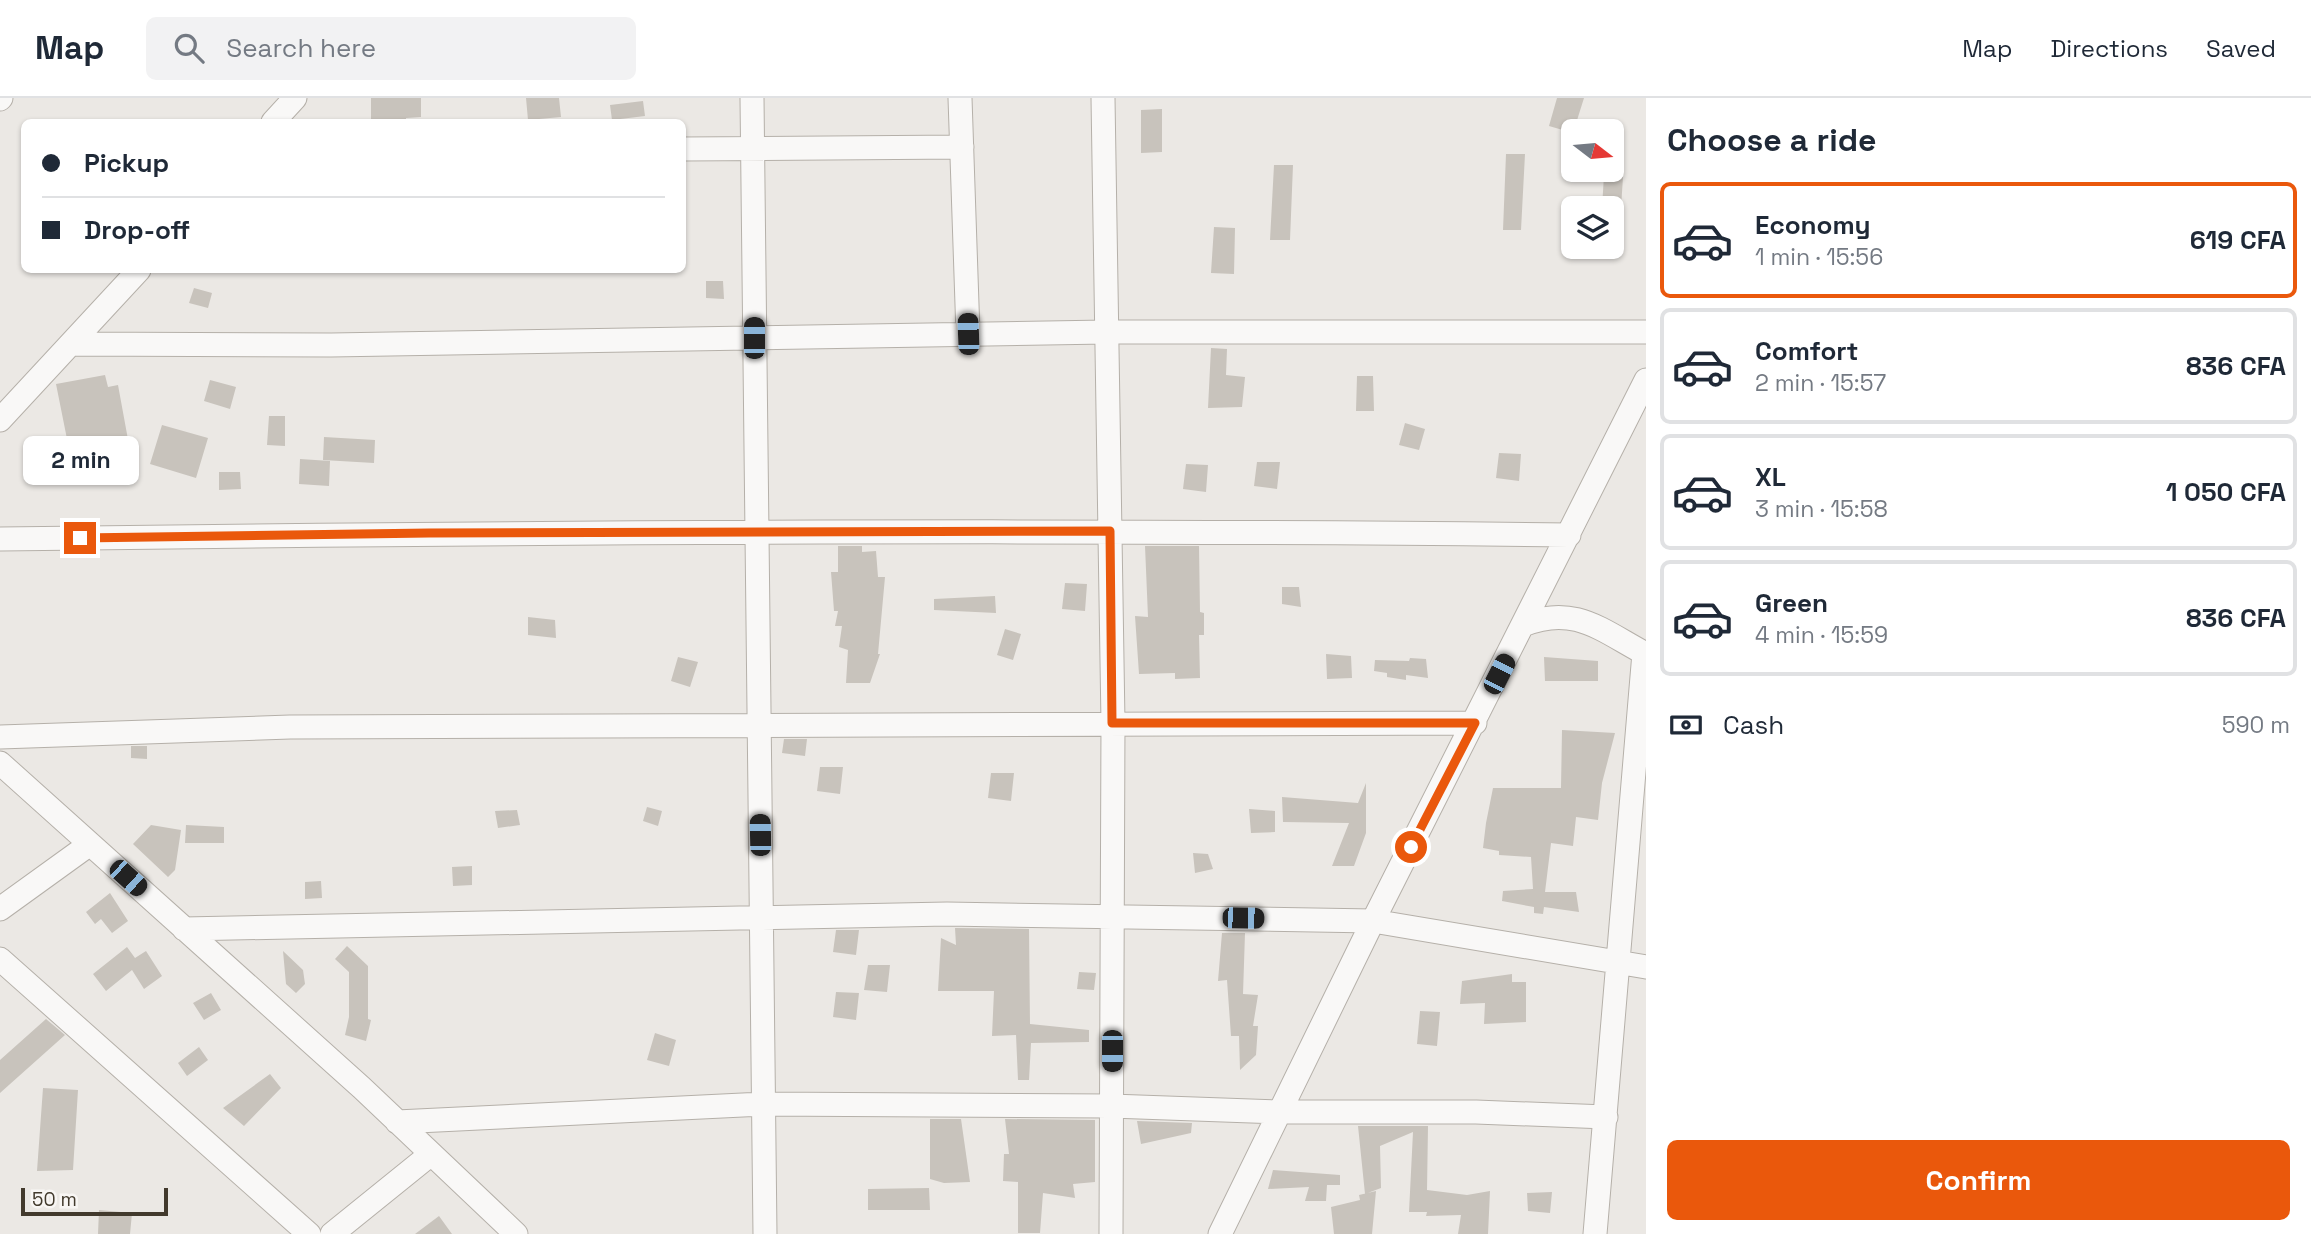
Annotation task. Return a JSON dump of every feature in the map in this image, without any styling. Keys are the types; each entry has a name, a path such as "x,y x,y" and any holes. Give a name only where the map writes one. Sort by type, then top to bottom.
{"street":[{"path":"276,119 295,98"},
{"path":"752,98 765,1234"},
{"path":"960,98 968,334"},
{"path":"1103,98 1112,723 1111,1234"},
{"path":"686,149 962,146"},
{"path":"0,420 136,273"},
{"path":"71,344 331,345 1107,332 1646,332"},
{"path":"1220,1234 1373,921 1646,380"},
{"path":"0,539 1110,531 1569,535"},
{"path":"1523,625 1546,616 1567,615 1645,653 1595,1234"},
{"path":"0,737 290,727 1475,723"},
{"path":"0,763 397,1122 516,1234"},
{"path":"0,909 90,844"},
{"path":"184,929 761,917 1112,915 1373,921 1646,967"},
{"path":"0,959 309,1234"},
{"path":"397,1122 763,1104 1111,1106 1280,1112 1476,1112 1606,1117"},
{"path":"332,1234 431,1154"}],"building":[{"path":"371,98 421,98 421,117 371,119"},
{"path":"526,98 559,98 561,117 528,119"},
{"path":"1557,98 1584,98 1577,119 1561,119 1561,130 1549,126"},
{"path":"643,101 645,116 612,119 610,105"},
{"path":"1162,109 1162,152 1141,153 1141,110"},
{"path":"1506,154 1525,154 1521,230 1503,230"},
{"path":"1274,165 1293,165 1290,240 1270,240"},
{"path":"1604,182 1623,182 1622,196 1603,196"},
{"path":"1214,227 1235,228 1234,274 1211,273"},
{"path":"706,281 723,281 724,299 706,298"},
{"path":"194,288 212,293 208,308 189,303"},
{"path":"1211,348 1227,349 1226,375 1245,377 1242,407 1208,408"},
{"path":"105,375 108,387 118,385 129,445 116,448 106,484 81,477 88,453 76,455 73,438 67,439 56,384"},
{"path":"1357,376 1373,376 1374,411 1356,411"},
{"path":"210,380 236,387 230,409 204,401"},
{"path":"269,416 285,416 285,446 267,445"},
{"path":"1405,423 1425,429 1419,450 1399,445"},
{"path":"162,425 208,438 196,478 150,464"},
{"path":"324,437 375,440 374,463 323,460"},
{"path":"1499,453 1521,454 1519,481 1496,478"},
{"path":"300,459 330,461 329,486 299,484"},
{"path":"1257,462 1280,462 1277,489 1254,486"},
{"path":"1186,464 1208,465 1206,492 1183,489"},
{"path":"219,472 240,472 241,489 219,490"},
{"path":"838,546 862,546 862,552 876,551 878,577 885,577 880,654 870,683 846,683 848,650 839,647 842,626 835,626 838,611 834,611 831,572 838,572"},
{"path":"1145,546 1199,546 1200,612 1204,613 1204,635 1199,635 1200,678 1175,679 1175,673 1139,674 1135,616 1148,617"},
{"path":"1065,583 1087,584 1085,611 1062,609"},
{"path":"1282,587 1299,587 1301,607 1282,604"},
{"path":"995,596 996,613 934,610 934,599"},
{"path":"528,617 555,620 556,638 528,635"},
{"path":"1005,629 1021,634 1013,660 997,655"},
{"path":"1326,654 1351,656 1352,678 1327,679"},
{"path":"678,657 698,662 690,687 671,681"},
{"path":"1544,657 1598,661 1598,681 1545,681"},
{"path":"1410,658 1426,659 1428,678 1406,675 1406,680 1387,677 1387,673 1374,671 1375,660 1409,661"},
{"path":"1562,730 1615,733 1602,783 1598,820 1576,817 1573,846 1551,843 1545,892 1576,892 1579,912 1544,907 1543,914 1534,913 1534,907 1502,901 1503,891 1533,889 1531,857 1499,855 1499,851 1483,848 1486,823 1493,788 1561,788"},
{"path":"784,739 807,739 805,756 782,753"},
{"path":"131,746 147,746 147,759 131,758"},
{"path":"820,767 843,767 840,794 817,791"},
{"path":"991,773 1014,773 1011,801 988,798"},
{"path":"1366,783 1366,833 1354,866 1332,866 1349,823 1283,822 1282,797 1358,803"},
{"path":"647,807 662,811 658,826 643,821"},
{"path":"1249,809 1275,811 1275,832 1251,833"},
{"path":"517,810 520,825 498,828 495,811"},
{"path":"151,825 181,830 175,870 168,877 133,844"},
{"path":"186,825 224,827 224,843 185,843"},
{"path":"1193,853 1208,854 1213,869 1195,873"},
{"path":"472,866 472,885 453,886 452,867"},
{"path":"321,881 322,898 305,899 305,882"},
{"path":"110,893 128,921 112,933 101,919 95,924 86,912"},
{"path":"955,928 1029,929 1030,1024 1089,1030 1089,1042 1031,1043 1029,1080 1018,1080 1016,1035 992,1036 994,991 938,991 941,938 956,945"},
{"path":"836,930 859,930 856,955 833,952"},
{"path":"1222,933 1245,933 1243,994 1258,995 1253,1026 1258,1026 1256,1055 1240,1070 1239,1036 1231,1036 1227,980 1218,981"},
{"path":"347,946 368,966 368,1019 371,1020 366,1041 345,1035 349,1017 349,972 335,959"},
{"path":"127,947 135,958 146,951 162,976 144,989 132,970 106,991 93,974"},
{"path":"283,951 303,970 305,984 296,993 286,984"},
{"path":"868,965 890,965 887,992 864,990"},
{"path":"1079,972 1096,973 1094,990 1077,989"},
{"path":"1512,974 1512,982 1526,982 1526,1022 1484,1024 1485,1003 1460,1004 1462,981"},
{"path":"836,992 859,993 856,1020 833,1017"},
{"path":"211,993 221,1010 204,1020 193,1003"},
{"path":"1420,1011 1440,1012 1437,1046 1417,1044"},
{"path":"46,1019 65,1035 0,1093 0,1060"},
{"path":"655,1033 676,1040 669,1066 647,1060"},
{"path":"199,1047 208,1060 187,1076 178,1063"},
{"path":"270,1074 281,1088 244,1126 223,1108"},
{"path":"43,1088 78,1090 73,1170 37,1171"},
{"path":"930,1119 961,1119 970,1182 944,1183 930,1179"},
{"path":"1005,1119 1095,1120 1095,1182 1073,1184 1075,1198 1043,1193 1040,1233 1018,1233 1018,1182 1003,1181 1004,1154 1009,1154"},
{"path":"1137,1121 1192,1123 1191,1133 1141,1144"},
{"path":"1358,1126 1428,1126 1427,1190 1467,1195 1490,1191 1488,1234 1458,1234 1461,1215 1426,1216 1427,1212 1409,1212 1413,1132 1380,1146 1381,1188 1365,1194"},
{"path":"1273,1170 1340,1175 1340,1185 1327,1185 1326,1201 1305,1201 1309,1187 1268,1189"},
{"path":"929,1188 930,1210 868,1210 868,1189"},
{"path":"1376,1191 1372,1234 1334,1234 1331,1207 1360,1200 1359,1195"},
{"path":"1552,1192 1550,1213 1528,1211 1527,1193"},
{"path":"99,1210 132,1213 130,1234 98,1234"},
{"path":"439,1216 452,1234 415,1234"}],"route":[{"path":"80,538 429,533 1110,531 1112,723 1475,723 1411,847"}]}
